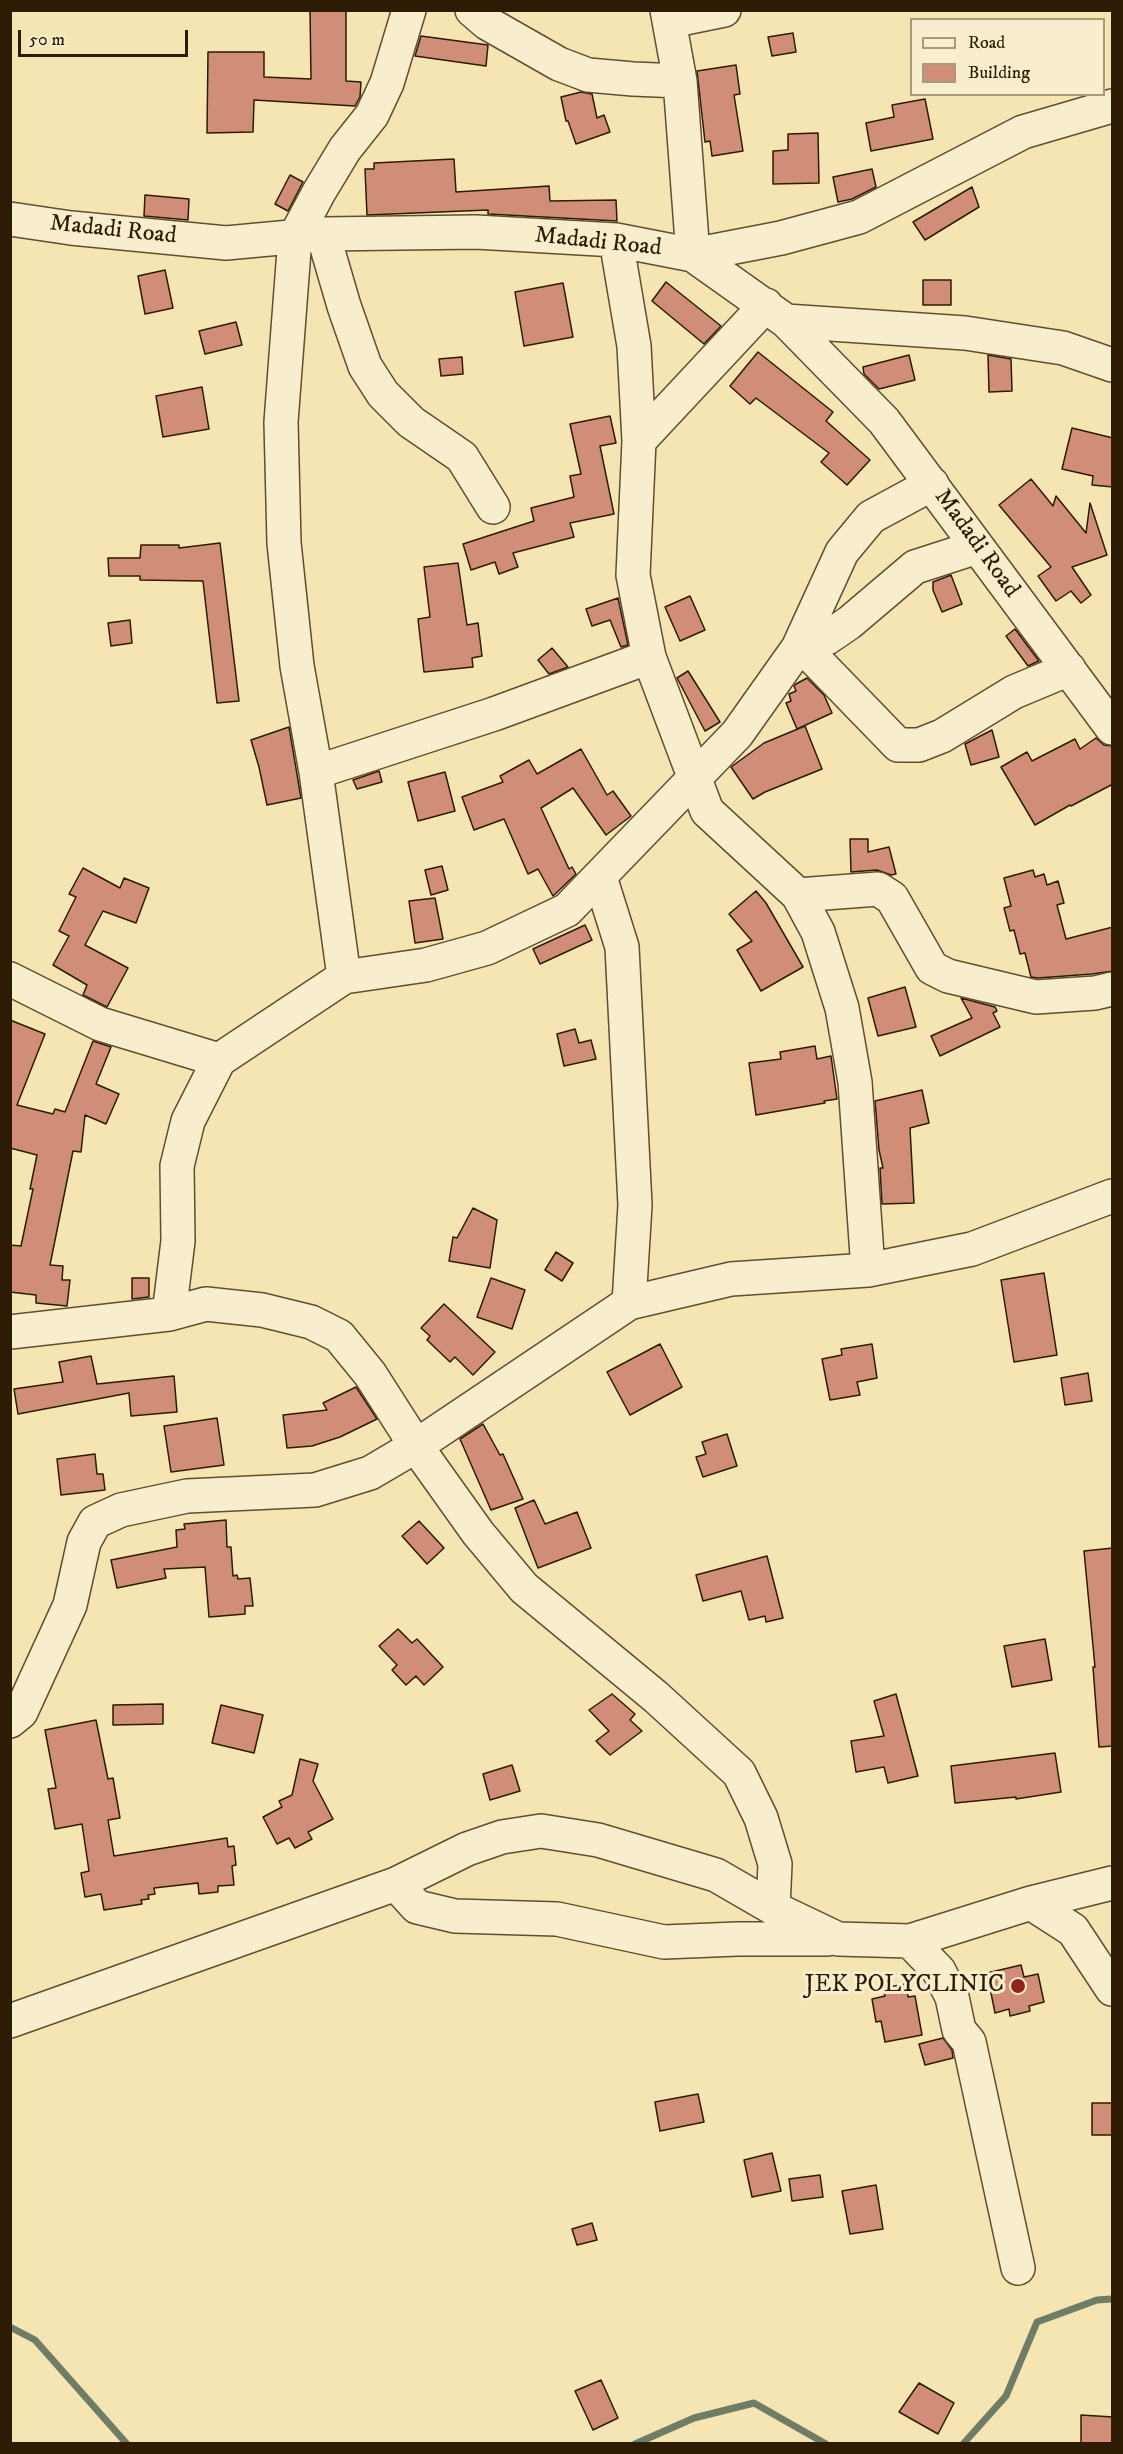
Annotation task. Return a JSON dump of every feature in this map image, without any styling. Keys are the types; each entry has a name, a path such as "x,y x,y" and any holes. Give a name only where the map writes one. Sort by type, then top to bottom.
{"street":[{"path":"344,977 316,772 297,666 284,532 281,422 309,236 319,192 345,149 372,115 399,52 409,10"},
{"path":"472,10 488,23 559,64 588,75 633,80 680,81"},
{"path":"724,10 668,16 680,81 693,255 781,238 859,217 1023,132 1113,106"},
{"name":"Madadi Road","path":"10,219 71,228 226,243 309,236 476,232 616,240 693,255 776,313 884,421 1113,728"},
{"path":"309,236 344,306 365,366 383,394 411,422 462,457 493,507"},
{"path":"616,240 634,346 639,441 633,575 649,657 707,811 798,895 818,932 842,1008 855,1082 868,1270"},
{"path":"639,441 776,313 965,333 1063,348 1113,366"},
{"path":"169,1314 178,1240 177,1166 188,1121 219,1060 344,977 426,965 487,948 567,910 737,734 800,647 842,552 871,518 932,484"},
{"path":"800,647 827,638 849,623 915,567 977,547"},
{"path":"800,647 898,745 919,745 942,736 1014,692 1069,669"},
{"path":"316,772 494,714 649,657"},
{"path":"667,806 707,811"},
{"path":"600,877 622,947 635,1205 629,1303"},
{"path":"798,895 878,889 892,898 932,968 948,976 1036,998 1095,993 1113,989"},
{"path":"10,978 100,1024 219,1060"},
{"path":"10,1721 21,1712 70,1605 84,1542 95,1522 121,1509 187,1496 315,1490 370,1473 416,1446 629,1303 731,1279 868,1270 972,1249 1113,1196"},
{"path":"10,1332 169,1314 206,1304 262,1310 312,1322 339,1336 370,1374 416,1446 478,1533 524,1588 656,1697 739,1773 761,1818 774,1864 773,1908"},
{"path":"10,2021 396,1884 467,1849 502,1837 542,1831 598,1840 716,1875 773,1908 838,1939"},
{"path":"396,1884 417,1907 454,1916 557,1919 664,1942 737,1939 910,1941 1031,1903 1113,1883"},
{"path":"1031,1903 1073,1930 1113,1989"},
{"path":"910,1941 939,1971 952,1997 959,2030 969,2042 1018,2268"}],"building":[{"path":"310,10 346,10 346,81 361,82 360,97 355,106 254,100 253,132 207,133 208,52 264,52 264,77 311,79"},
{"path":"793,33 796,52 772,56 768,37"},
{"path":"421,36 488,45 486,66 415,56"},
{"path":"736,65 740,94 734,95 743,151 712,156 710,141 705,142 697,71"},
{"path":"581,92 592,94 597,118 604,115 610,132 576,144 568,121 566,121 561,97"},
{"path":"925,99 933,139 871,151 866,123 894,117 892,105"},
{"path":"818,133 819,183 773,184 773,151 788,150 788,134"},
{"path":"454,159 456,192 549,186 550,201 616,200 617,221 488,214 488,210 367,215 365,169 374,169 374,163"},
{"path":"872,169 876,187 852,199 838,202 833,177"},
{"path":"290,175 303,182 288,211 275,204"},
{"path":"972,187 979,207 925,240 913,222"},
{"path":"145,195 189,199 188,220 144,216"},
{"path":"165,270 173,308 145,314 138,276"},
{"path":"923,280 951,280 951,305 923,305"},
{"path":"666,282 721,326 704,344 652,301"},
{"path":"563,283 573,337 524,346 515,292"},
{"path":"236,322 242,345 205,354 199,331"},
{"path":"758,352 833,412 826,421 870,460 847,485 821,462 829,453 756,398 750,404 730,386"},
{"path":"909,355 915,380 879,389 864,374 863,367"},
{"path":"988,355 1011,359 1012,391 989,392"},
{"path":"462,357 463,374 441,376 439,359"},
{"path":"202,387 209,429 163,437 156,396"},
{"path":"610,416 616,443 600,446 614,514 570,523 574,537 513,553 518,567 499,574 495,562 471,570 463,544 534,521 531,508 574,497 570,476 581,474 570,424"},
{"path":"1072,428 1113,438 1113,487 1092,485 1093,476 1062,469"},
{"path":"1031,479 1053,506 1056,496 1086,533 1090,503 1107,555 1072,567 1091,595 1081,603 1071,591 1056,601 1038,576 1051,567 999,505"},
{"path":"220,543 239,701 217,703 203,581 140,580 140,576 109,576 108,558 140,558 141,545 179,545 179,548"},
{"path":"458,563 467,625 478,623 482,656 472,658 473,667 424,672 418,619 430,617 424,567"},
{"path":"951,575 962,604 942,612 933,590 933,582"},
{"path":"690,596 705,630 680,641 665,607"},
{"path":"618,598 628,645 621,647 610,620 592,626 586,609"},
{"path":"130,620 132,643 111,646 108,623"},
{"path":"1015,629 1039,661 1028,666 1006,636"},
{"path":"552,648 568,667 549,674 538,660"},
{"path":"688,671 720,722 705,731 677,678"},
{"path":"807,678 824,695 832,713 797,729 786,703 791,701 789,694 796,691 794,686"},
{"path":"805,726 822,769 753,799 731,767 764,743"},
{"path":"289,727 301,798 267,805 251,740"},
{"path":"992,730 999,757 971,765 965,744"},
{"path":"1096,738 1104,745 1113,746 1113,784 1035,825 1001,767 1027,752 1032,761 1075,739 1080,749"},
{"path":"581,749 607,795 613,791 631,816 606,835 573,788 541,808 569,869 572,867 576,874 553,896 538,869 528,874 504,819 474,830 462,797 503,782 500,776 529,760 537,774"},
{"path":"379,771 382,782 357,789 353,780"},
{"path":"445,772 455,811 418,821 408,782"},
{"path":"850,839 868,839 868,852 889,847 896,874 891,875 877,870 851,872"},
{"path":"442,866 448,890 431,895 425,870"},
{"path":"83,868 120,888 124,878 149,888 136,923 103,911 85,945 128,968 107,1007 83,995 87,985 53,965 69,936 59,931 76,897 69,894"},
{"path":"1033,870 1035,877 1044,874 1047,885 1058,881 1064,903 1057,905 1066,939 1113,927 1113,971 1031,977 1025,953 1020,954 1014,930 1010,931 1004,908 1011,906 1004,878"},
{"path":"756,891 766,903 803,967 761,991 737,950 752,941 729,914"},
{"path":"435,898 443,939 415,943 409,901"},
{"path":"585,925 592,940 540,964 533,949"},
{"path":"905,987 916,1027 878,1036 868,998"},
{"path":"961,998 995,1007 997,1011 993,1013 1000,1027 940,1056 931,1036 972,1018"},
{"path":"10,1020 45,1034 17,1105 53,1114 55,1109 65,1112 93,1041 111,1047 96,1084 119,1094 106,1124 85,1115 81,1152 73,1151 50,1265 63,1266 62,1280 70,1280 67,1306 36,1303 36,1295 10,1292 10,1245 21,1246 33,1189 30,1189 37,1155 10,1148"},
{"path":"575,1029 579,1043 591,1040 596,1059 564,1066 557,1034"},
{"path":"815,1046 817,1059 831,1056 837,1099 756,1115 749,1063 781,1059 780,1052"},
{"path":"922,1090 929,1123 910,1128 914,1203 882,1204 880,1168 883,1168 879,1150 875,1101"},
{"path":"473,1208 497,1220 490,1268 449,1261 453,1237 457,1238"},
{"path":"556,1252 573,1263 562,1281 545,1270"},
{"path":"1044,1273 1057,1355 1014,1362 1001,1280"},
{"path":"132,1278 149,1278 149,1297 132,1299"},
{"path":"491,1278 525,1290 512,1329 477,1317"},
{"path":"444,1304 495,1352 473,1375 455,1357 450,1362 427,1340 430,1336 421,1328"},
{"path":"660,1344 682,1387 630,1415 607,1372"},
{"path":"872,1344 877,1378 857,1382 860,1395 830,1400 822,1359 842,1355 841,1349"},
{"path":"91,1356 97,1384 174,1376 177,1412 131,1416 129,1393 18,1414 14,1389 63,1382 59,1362"},
{"path":"1088,1373 1092,1401 1065,1405 1061,1378"},
{"path":"356,1387 377,1419 340,1437 312,1446 287,1448 283,1415 327,1410 323,1403"},
{"path":"217,1418 224,1465 171,1472 164,1426"},
{"path":"483,1424 500,1455 503,1454 523,1499 491,1510 460,1439"},
{"path":"727,1434 737,1466 703,1477 696,1457 706,1454 702,1442"},
{"path":"95,1454 97,1474 103,1474 105,1490 61,1495 57,1459"},
{"path":"534,1500 545,1524 577,1512 591,1548 538,1568 515,1508"},
{"path":"226,1520 227,1547 231,1547 233,1576 237,1575 238,1579 250,1578 253,1606 245,1606 245,1614 209,1617 205,1567 164,1569 166,1578 117,1588 111,1560 177,1547 176,1530 185,1529 184,1524"},
{"path":"419,1521 444,1548 427,1564 402,1536"},
{"path":"1113,1548 1113,1746 1099,1747 1093,1667 1095,1667 1084,1551"},
{"path":"767,1556 783,1618 766,1622 765,1616 749,1620 741,1591 703,1601 696,1575"},
{"path":"398,1629 412,1643 417,1639 443,1667 424,1685 416,1676 406,1685 392,1670 397,1665 379,1646"},
{"path":"1045,1639 1052,1680 1012,1687 1004,1646"},
{"path":"612,1694 635,1714 630,1720 642,1731 610,1755 596,1741 609,1731 589,1710"},
{"path":"896,1694 918,1776 888,1783 884,1767 856,1772 851,1741 884,1736 874,1701"},
{"path":"163,1704 163,1724 113,1725 113,1705"},
{"path":"221,1705 263,1715 254,1753 212,1743"},
{"path":"96,1720 108,1779 113,1778 120,1818 108,1820 114,1856 227,1838 228,1847 234,1846 236,1865 232,1866 234,1885 218,1886 218,1892 199,1894 198,1883 154,1888 155,1894 148,1895 149,1899 141,1900 142,1904 104,1910 101,1894 85,1897 81,1873 89,1871 82,1824 55,1829 48,1789 56,1788 45,1730"},
{"path":"1055,1753 1061,1792 1016,1799 1016,1797 955,1803 951,1766"},
{"path":"300,1759 318,1764 313,1781 333,1819 308,1832 312,1839 295,1848 289,1838 277,1844 263,1817 282,1807 279,1801 292,1795"},
{"path":"512,1765 520,1791 490,1800 483,1774"},
{"path":"1021,1965 1024,1977 1038,1974 1044,2002 1029,2006 1030,2011 1010,2016 1009,2009 995,2013 987,1973"},
{"path":"906,1984 908,1997 915,1996 922,2035 885,2042 881,2021 876,2022 872,1999 885,1996 883,1988"},
{"path":"943,2038 952,2050 953,2058 925,2065 919,2044"},
{"path":"698,2094 704,2122 660,2131 655,2102"},
{"path":"1092,2103 1113,2103 1113,2135 1092,2135"},
{"path":"772,2153 781,2191 752,2197 744,2160"},
{"path":"820,2175 823,2197 792,2201 789,2179"},
{"path":"876,2185 883,2229 850,2234 842,2191"},
{"path":"592,2223 597,2240 577,2245 572,2229"},
{"path":"601,2380 618,2418 593,2430 575,2391"},
{"path":"919,2383 954,2403 938,2434 899,2412"},
{"path":"1081,2415 1113,2417 1113,2444 1081,2444"}],"waterway":[{"path":"963,2444 1006,2396 1037,2322 1097,2300 1112,2299"},
{"path":"10,2327 35,2340 127,2444"},
{"path":"635,2444 694,2418 754,2403 826,2444"}],"place":[{"name":"JEK POLYCLINIC","path":"1018,1986"}]}
